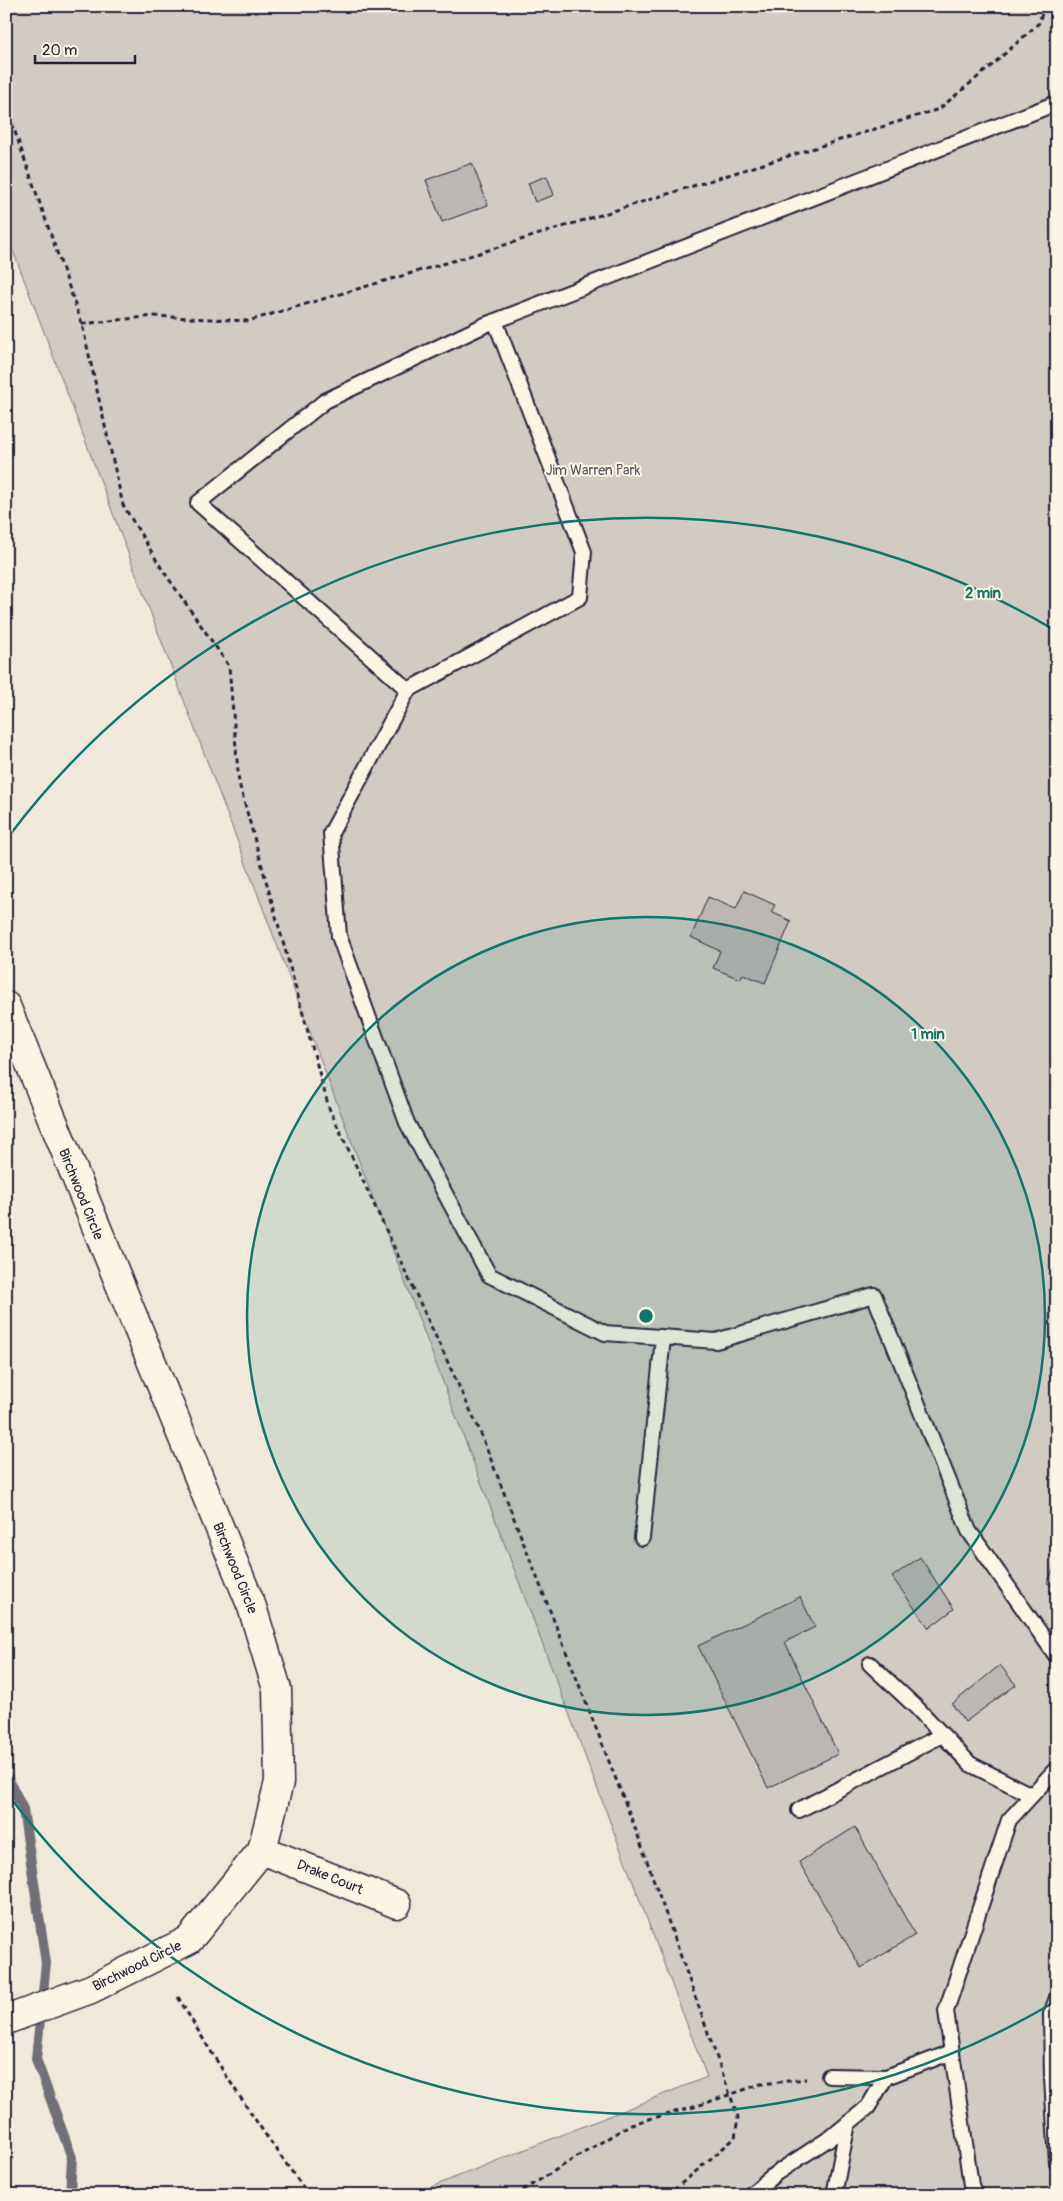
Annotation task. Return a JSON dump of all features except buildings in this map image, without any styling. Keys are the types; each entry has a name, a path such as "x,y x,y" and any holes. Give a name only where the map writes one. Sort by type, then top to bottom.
{"street":[{"name":"Birchwood Circle","path":"6,1006 252,1607 277,1689 280,1782 262,1850 189,1940 91,1988 6,2020"},
{"name":"Drake Court","path":"262,1850 398,1904"}],"lane":[{"path":"408,690 198,503 325,401 495,321 1057,103"},
{"path":"495,321 584,552 580,597 408,690 331,833 339,936 407,1123 489,1275 605,1333 716,1342 874,1296 969,1531 1057,1658"},
{"path":"642,1538 663,1338"},
{"path":"870,1664 970,1764 1031,1795"},
{"path":"799,1810 942,1735"},
{"path":"975,2195 971,2185 946,2011 1008,1820 1057,1768"},
{"path":"1057,1998 1051,2014 1052,2078 1057,2163"},
{"path":"829,2076 886,2077 952,2052"},
{"path":"750,2195 775,2174 833,2136 868,2106 886,2077"},
{"path":"834,2195 848,2123"}],"path":[{"path":"82,324 153,316 248,321 463,258 939,109 990,68 1039,23 1044,6"},
{"path":"6,106 82,324 123,505 162,569 229,666 239,783 330,1108 479,1429 637,1833 738,2117 735,2138 668,2195"},
{"path":"178,1997 211,2052 273,2147 309,2195"},
{"path":"515,2195 630,2124 760,2084 829,2076"}],"green space":[{"name":"Jim Warren Park","path":"6,6 1057,6 1057,2195 411,2195 707,2077 6,232"}],"waterway":[{"path":"6,1774 23,1809 46,1963 36,2059 72,2158 70,2195"}]}
